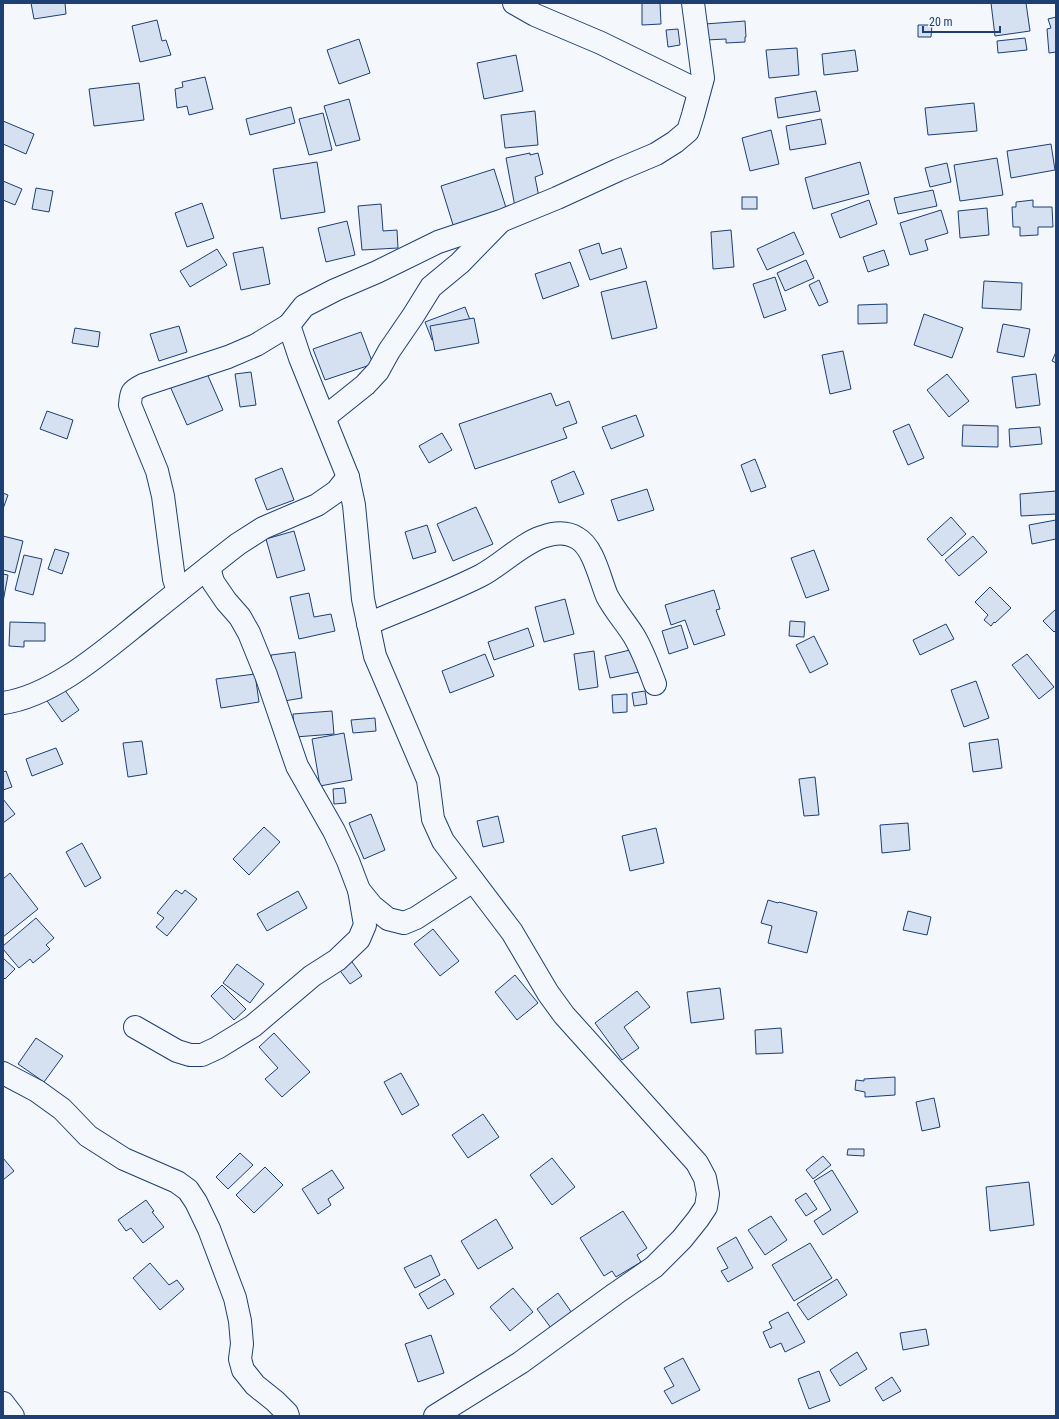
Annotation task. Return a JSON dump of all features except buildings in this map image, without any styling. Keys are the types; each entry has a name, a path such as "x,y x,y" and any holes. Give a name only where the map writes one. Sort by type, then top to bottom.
{"street":[{"path":"514,3 535,15 601,44 699,91"},
{"path":"178,591 174,578 163,496 157,471 130,405 130,395 133,390 142,384 228,357 256,345 290,326 304,306 438,242 501,221 557,198 656,154 675,142 688,131 703,78 693,3"},
{"path":"325,417 365,385 378,371 389,351 431,287 460,263 501,221"},
{"path":"290,326 300,358 348,477 354,505 363,599 375,656 428,780 433,819 443,841 512,932 548,993 564,1015 697,1163 705,1178 708,1194 706,1207 698,1219 682,1239 654,1267 520,1363 435,1416"},
{"path":"3,704 29,696 58,682 86,665 238,544 263,528 317,505 337,492 348,477"},
{"path":"368,624 481,576 540,537 566,533 578,538 586,547 599,571 607,595 621,619 634,635 643,652 655,684"},
{"path":"135,1027 177,1051 190,1055 202,1055 217,1048 253,1026 312,976 337,960 359,939 366,925 359,890 348,861 334,831 297,766 266,675 249,633 240,618 213,582 209,566"},
{"path":"359,890 372,906 388,919 404,923 416,918 473,881"},
{"path":"3,1073 38,1091 62,1109 88,1136 124,1159 177,1182 188,1190 196,1202 209,1230 235,1298 240,1321 242,1344 240,1359 243,1370 255,1384 287,1412 288,1416"},
{"path":"3,1403 13,1416"}]}
